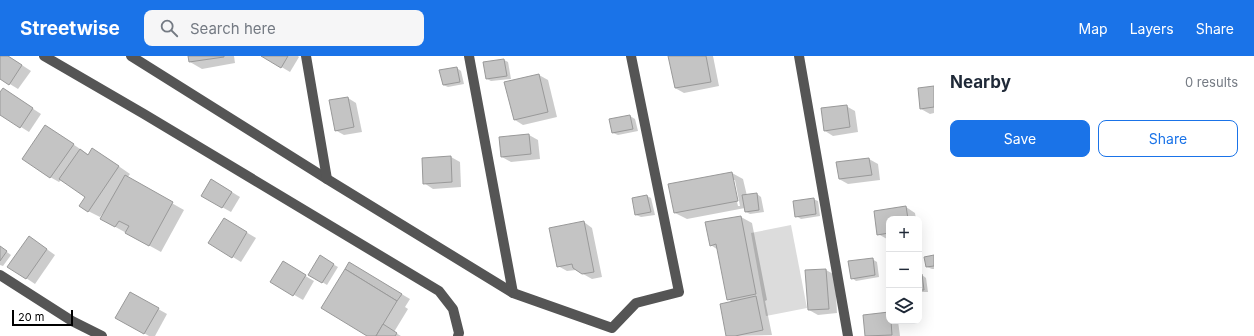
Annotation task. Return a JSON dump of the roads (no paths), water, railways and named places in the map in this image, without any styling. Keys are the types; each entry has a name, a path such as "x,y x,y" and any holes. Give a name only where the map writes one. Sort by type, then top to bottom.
{"lane":[{"path":"44,56 144,114 439,291 453,310 459,333 458,336"},
{"path":"131,56 142,59 327,179 512,292 612,328 636,303 679,292 631,56"},
{"path":"306,56 327,179"},
{"path":"469,56 512,292"},
{"path":"799,56 848,336"},
{"path":"0,275 72,321 102,336"}]}
